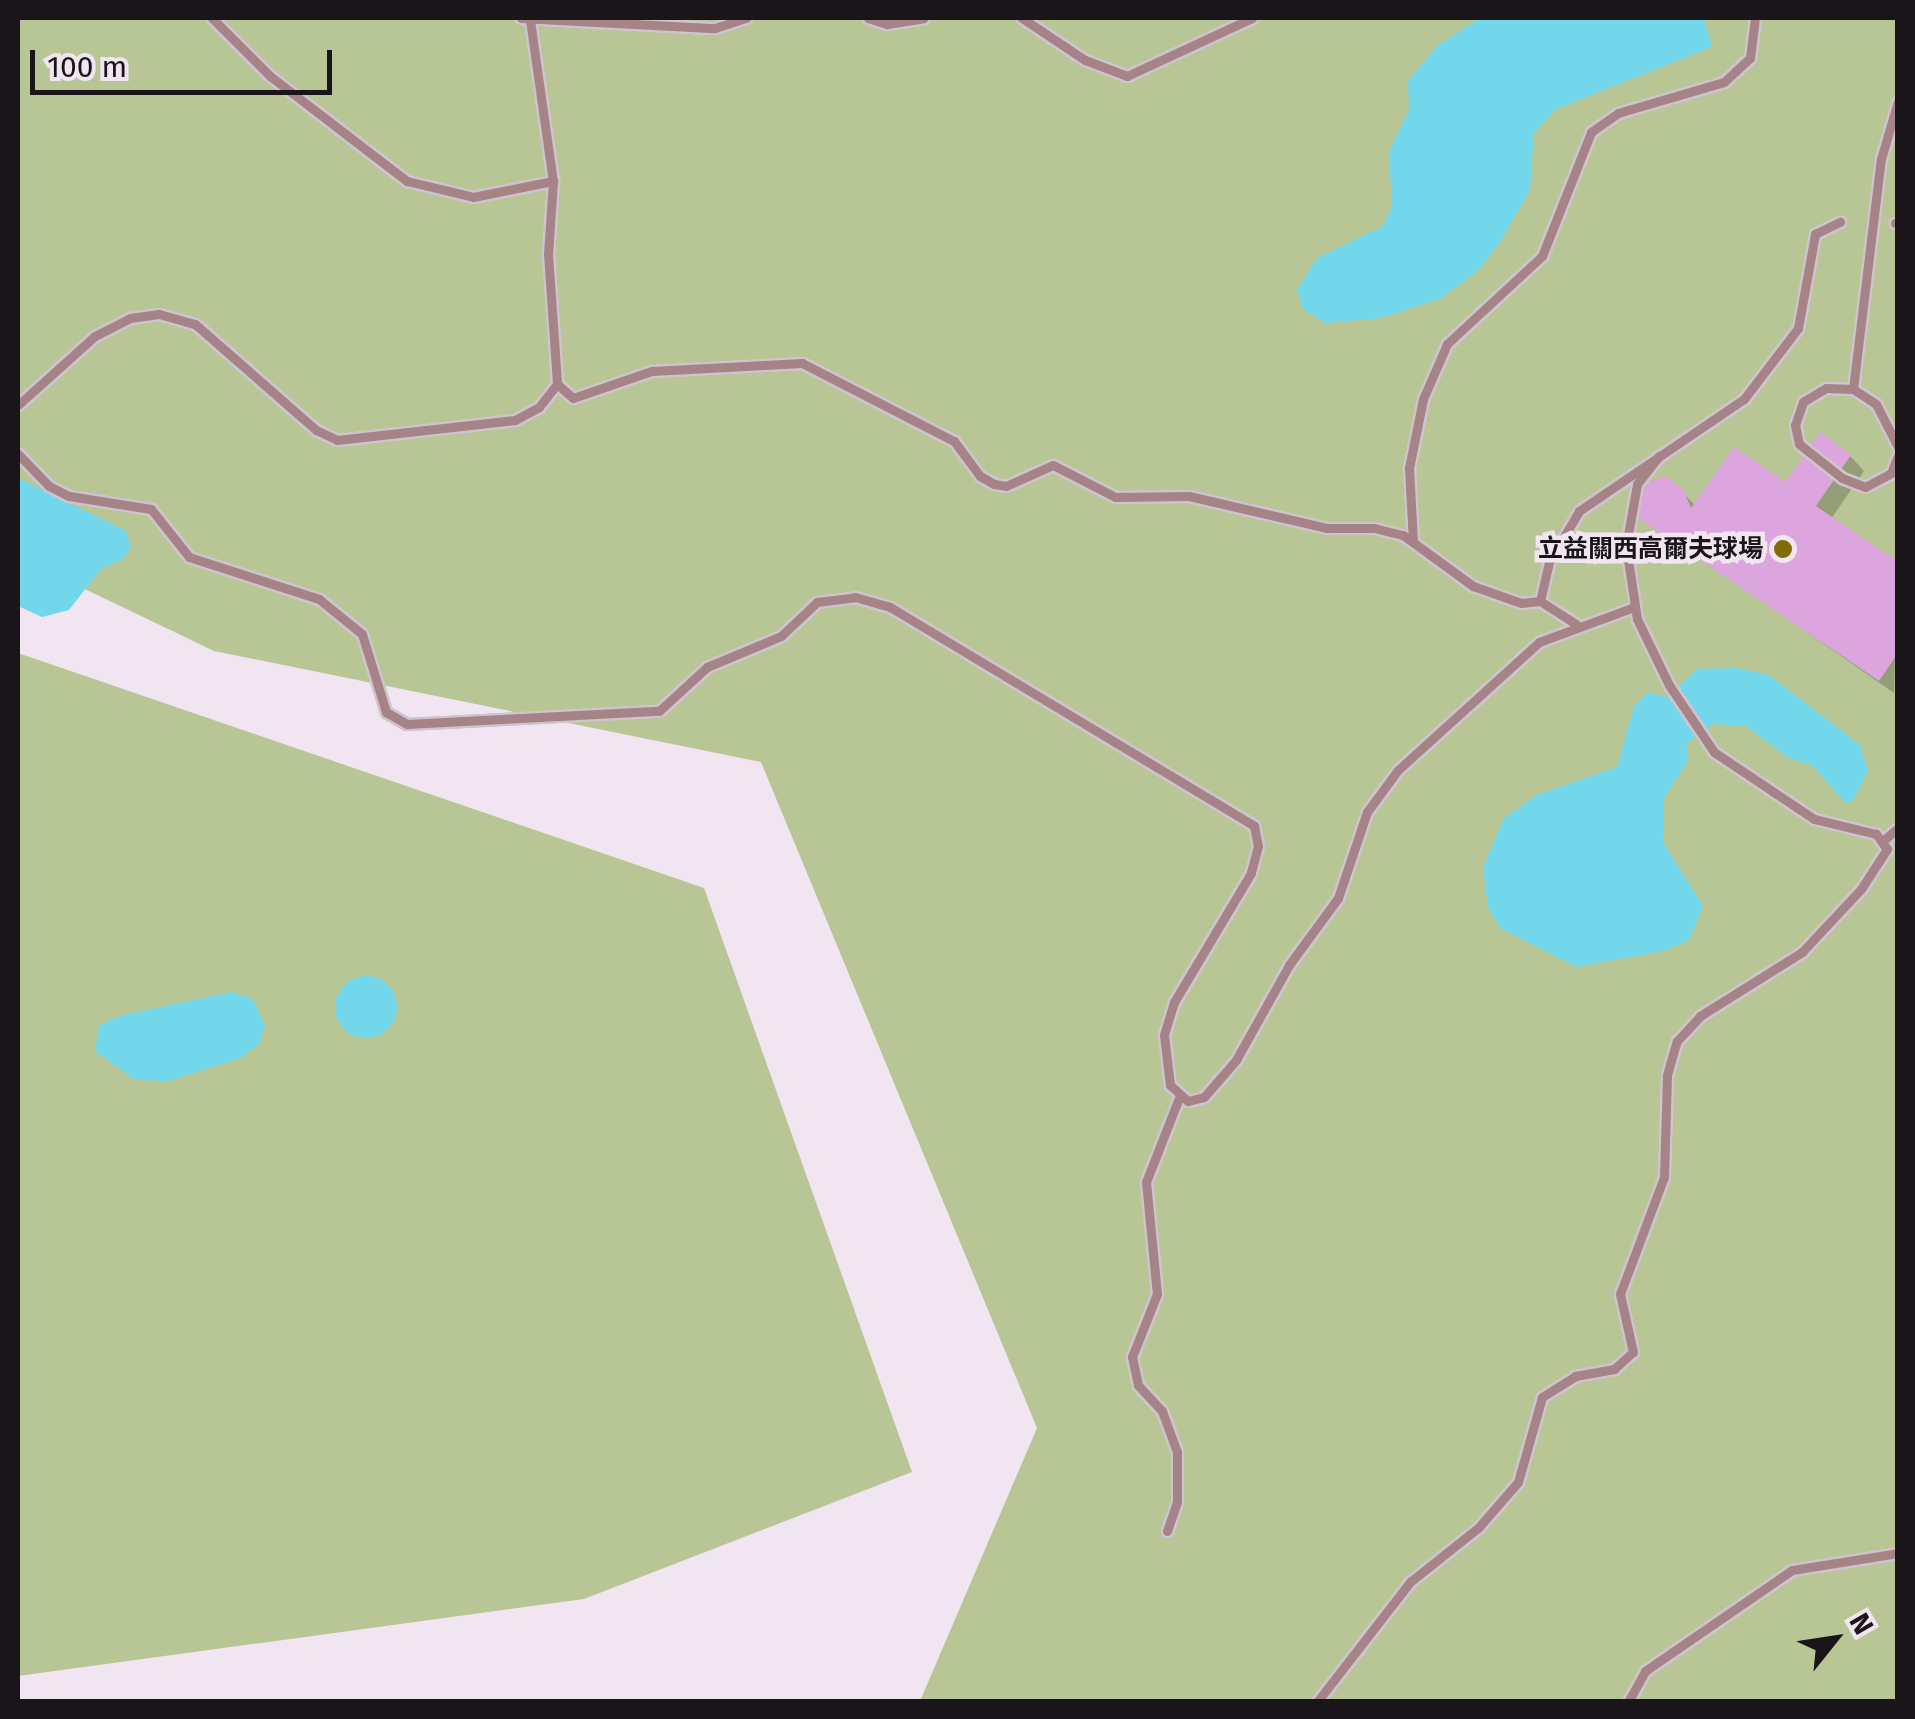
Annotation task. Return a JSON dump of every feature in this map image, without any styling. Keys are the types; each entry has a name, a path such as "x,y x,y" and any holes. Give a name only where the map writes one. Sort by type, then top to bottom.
{"lane":[{"path":"212,18 270,76 407,180 474,197 554,181"},
{"path":"746,18 715,28 526,19 554,181 548,254 558,384 573,398 652,371 802,363 954,441 980,476 994,484 1006,486 1054,465 1116,497 1189,496 1328,528 1374,528 1413,542 1473,586 1502,599 1540,601 1576,624"},
{"path":"868,18 886,24 924,18"},
{"path":"1022,18 1084,60 1127,76 1252,18"},
{"path":"1413,542 1409,468 1423,399 1447,344 1542,256 1590,132 1618,113 1724,82 1750,58 1755,18"},
{"path":"1853,389 1881,160 1898,102"},
{"path":"1540,601 1549,562 1579,511 1672,444 1744,399 1776,360 1798,328 1814,234 1840,222"},
{"path":"18,404 95,336 130,318 159,314 195,324 316,430 338,440 515,420 539,408 558,384"},
{"path":"1898,447 1876,404 1853,389 1826,388 1803,402 1794,425 1799,444 1842,478 1865,488 1894,476 1898,456"},
{"path":"1672,444 1637,484 1629,507 1626,546 1634,608 1669,685 1704,740 1814,819 1884,840"},
{"path":"18,454 49,486 70,496 151,509 189,557 320,599 362,634 386,712 407,724 659,710 707,667 781,636 817,602 834,596 890,607 1247,820 1258,836 1251,873 1174,1002 1164,1035 1164,1061 1179,1098 1146,1182 1157,1294 1132,1357 1138,1385 1162,1411 1177,1452 1180,1482 1167,1531"},
{"path":"1179,1098 1204,1097 1236,1060 1289,965 1338,898 1376,796 1497,674 1576,624 1634,608"},
{"path":"1317,1702 1418,1574 1478,1528 1518,1482 1536,1412 1553,1384 1614,1368 1634,1352 1620,1294 1664,1178 1667,1076 1677,1041 1700,1016 1802,952 1883,860 1884,840 1898,828"},
{"path":"1628,1702 1645,1670 1792,1570 1898,1553"}],"green space":[{"name":"立益關西高爾夫球場","path":"18,18 1897,18 1897,1701 920,1701 1037,1428 761,762 214,651 18,557"},
{"path":"18,653 704,888 912,1472 584,1599 18,1676"}],"water":[{"path":"1480,18 1704,18 1712,47 1556,109 1534,133 1530,190 1500,242 1478,271 1441,298 1382,318 1325,323 1303,309 1297,290 1317,258 1383,226 1392,206 1389,150 1409,110 1408,81 1438,45"},
{"path":"18,478 126,531 131,547 123,559 101,569 69,610 42,617 18,606"},
{"path":"1737,668 1769,675 1860,745 1868,771 1854,798 1846,804 1813,766 1787,757 1746,726 1713,724 1687,743 1687,762 1663,800 1664,844 1703,906 1689,940 1664,951 1576,967 1500,928 1488,908 1483,867 1504,818 1537,795 1617,767 1634,705 1649,692 1667,697 1697,669"},
{"path":"366,976 388,985 397,1007 388,1029 366,1038 344,1029 335,1007 344,985"},
{"path":"231,992 253,999 265,1026 259,1044 240,1058 169,1081 135,1080 95,1051 99,1025 123,1015"}],"building":[{"name":"立益關西高爾夫球場","path":"1820,432 1851,455 1816,506 1898,562 1898,653 1879,681 1641,520 1637,500 1649,482 1665,476 1683,489 1691,508 1734,447 1785,482"}],"place":[{"name":"立益關西高爾夫球場","path":"1783,549"}]}
